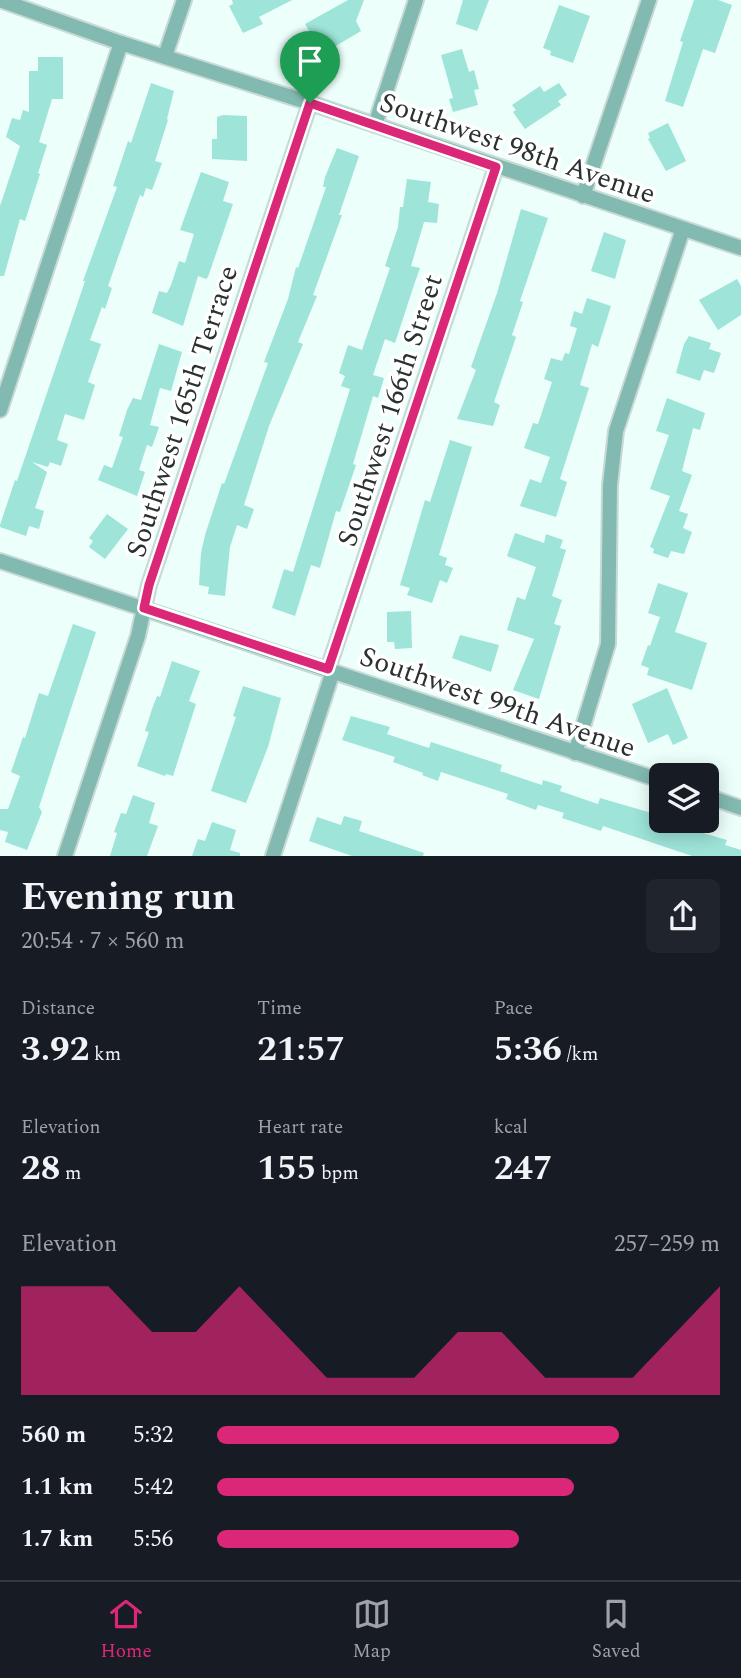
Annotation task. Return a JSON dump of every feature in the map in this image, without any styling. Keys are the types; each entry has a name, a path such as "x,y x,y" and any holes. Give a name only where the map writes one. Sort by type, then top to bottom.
{"street":[{"name":"Southwest 98th Avenue","path":"0,0 121,43 310,103 741,248"},
{"path":"165,57 184,0"},
{"path":"375,125 416,0"},
{"path":"583,196 649,0"},
{"path":"0,410 121,43"},
{"name":"Southwest 165th Terrace","path":"65,856 138,636 149,585 310,103"},
{"name":"Southwest 166th Street","path":"272,856 496,167"},
{"path":"575,753 608,644 610,485 616,432 683,229"},
{"name":"Southwest 99th Avenue","path":"0,561 649,777"},
{"path":"719,800 741,808"}],"building":[{"path":"232,0 292,0 259,17 263,24 243,33 229,6 233,4"},
{"path":"348,0 364,0 356,21 361,31 314,59 303,39 311,34 305,24"},
{"path":"463,0 489,0 477,31 456,24"},
{"path":"694,0 718,0 732,5 715,53 703,49 683,107 665,101 683,42 680,41"},
{"path":"559,5 590,16 573,63 550,55 551,51 543,48"},
{"path":"462,49 469,72 474,70 479,89 474,90 478,105 453,112 449,99 453,98 441,55"},
{"path":"38,57 63,57 63,99 52,99 39,142 47,145 38,173 40,174 25,221 20,219 4,276 0,276 0,206 20,146 6,137 12,118 20,120 23,110 29,112 29,71 38,71"},
{"path":"151,83 174,91 155,161 162,163 152,190 146,188 143,197 140,195 108,286 112,288 105,309 102,307 90,340 101,344 88,382 95,385 84,420 65,414 57,440 68,444 61,466 50,462 48,467 32,462 47,472 35,508 44,511 39,529 29,526 26,536 0,525 117,187 113,186 128,141 131,143"},
{"path":"559,83 567,95 558,101 561,105 525,129 513,112 516,110 512,105 540,86 544,92"},
{"path":"247,116 247,161 212,159 212,139 217,139 217,117"},
{"path":"668,123 686,161 666,171 648,139 648,133"},
{"path":"337,148 359,156 339,215 342,215 313,295 317,296 298,342 303,344 269,426 244,505 254,509 247,529 237,525 230,547 225,596 208,594 209,587 199,585 205,535 268,363 264,362 288,299 296,267 298,268 326,187 323,187 325,177"},
{"path":"201,172 229,182 223,201 233,204 208,277 206,279 198,276 183,326 152,313 159,291 167,293 179,261 185,263 194,234 180,230"},
{"path":"407,179 431,182 428,202 439,204 437,223 424,222 411,266 420,268 395,343 385,339 373,375 384,378 378,398 373,396 353,464 356,465 340,512 336,511 320,568 311,565 295,616 272,608 284,569 293,572 350,389 341,386 345,376 339,373 348,345 362,350 390,268 385,266 398,227"},
{"path":"521,209 548,218 520,301 523,302 512,335 516,337 494,402 500,405 493,426 457,419 476,370 471,367 497,293"},
{"path":"604,232 626,240 615,279 591,271"},
{"path":"737,279 741,286 741,315 718,330 699,300"},
{"path":"587,298 611,306 598,347 592,344 580,385 589,388 560,479 567,482 556,517 520,506 530,479 541,483 550,457 524,448 533,423 538,424 552,382 544,379 551,358 562,361 565,353 569,354 577,328 570,326 574,311 582,314"},
{"path":"689,336 711,343 709,349 721,353 714,373 704,370 700,381 676,373"},
{"path":"159,344 182,352 171,391 160,388 150,425 159,427 152,447 147,445 139,470 145,472 137,496 98,480 104,465 112,468 123,437 119,436 127,410 133,398 141,400"},
{"path":"667,398 705,413 700,430 693,428 682,471 692,475 679,511 688,514 683,528 692,532 684,554 671,551 668,558 653,553 654,549 650,547 670,496 650,489 669,435 656,431"},
{"path":"450,440 472,447 439,555 447,558 445,565 453,568 447,583 440,580 432,603 407,595 410,588 400,585 425,500 430,502"},
{"path":"107,514 128,529 105,559 89,547 93,541 89,538"},
{"path":"515,533 544,543 546,534 563,540 560,548 566,550 552,596 562,600 554,624 561,626 539,699 513,690 534,639 507,630 517,597 525,600 536,567 507,556"},
{"path":"658,583 688,593 675,632 707,643 692,690 647,675 649,668 641,665 660,617 648,613"},
{"path":"411,611 412,648 395,649 394,642 387,642 387,612"},
{"path":"73,624 96,632 39,807 42,812 27,850 5,842 8,832 0,830 0,809 8,809 20,776 11,772 23,737 25,738 39,693 48,696"},
{"path":"460,635 499,645 491,672 452,658"},
{"path":"172,661 200,671 189,701 196,704 173,776 165,776 137,766 149,732 145,731 152,709 157,696 160,697"},
{"path":"243,686 281,698 268,747 246,803 211,791 236,717 233,716"},
{"path":"667,688 688,738 673,745 668,734 648,743 632,704"},
{"path":"351,716 390,727 387,734 429,748 431,742 502,765 500,771 542,785 543,780 562,786 560,791 598,804 600,798 649,812 649,833 703,833 727,840 725,845 741,850 741,856 692,856 603,826 601,831 562,818 564,813 538,805 536,810 506,799 508,794 441,772 438,781 393,762 395,757 342,740"},
{"path":"133,795 155,803 149,823 158,826 147,856 110,856 121,813 126,814"},
{"path":"344,816 362,821 359,831 424,853 423,856 352,856 309,841 317,817 341,825"},
{"path":"212,822 236,830 230,850 240,853 240,856 192,856 198,839 205,841"}],"route":[{"path":"310,103 496,167 328,669 144,608 149,585 310,103"}]}
